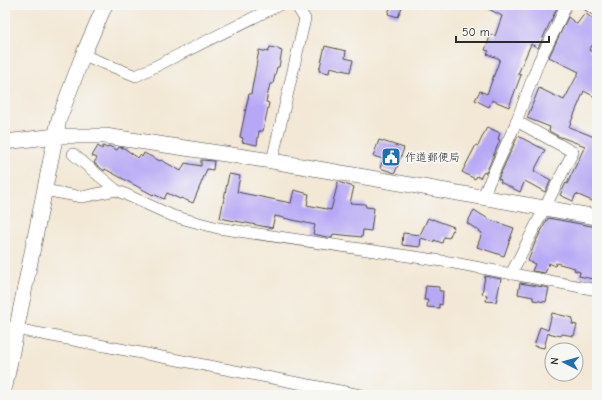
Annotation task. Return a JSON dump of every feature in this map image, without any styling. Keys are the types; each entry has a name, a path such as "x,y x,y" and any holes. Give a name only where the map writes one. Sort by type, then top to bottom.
{"street":[{"path":"5,386 10,328 44,190 59,119 83,55 105,5"},
{"path":"83,55 136,76 279,5"},
{"path":"272,161 305,19 296,5"},
{"path":"482,198 516,121 539,61 566,5"},
{"path":"511,274 573,152 516,121"},
{"path":"5,142 56,136 105,136 272,161 597,217"},
{"path":"73,154 116,190 173,216 218,228 449,262 597,290"},
{"path":"44,190 82,197 116,190"},
{"path":"10,328 361,395"}],"lane":[{"path":"583,5 597,14"}],"building":[{"path":"391,5 403,5 398,17 388,14"},
{"path":"481,5 551,5 557,8 538,48 531,44 518,74 521,75 509,107 492,100 489,107 475,100 480,91 487,94 500,59 487,54 489,51 485,50 491,34 495,36 502,16"},
{"path":"585,13 597,22 597,39 589,50 597,55 597,98 584,91 569,127 597,138 597,203 576,194 573,201 560,195 566,183 567,184 585,146 558,136 549,131 550,127 527,118 539,88 564,100 579,72 549,57 568,17 577,24"},
{"path":"325,46 346,51 345,58 353,60 350,72 330,67 329,73 319,71"},
{"path":"270,47 282,51 279,67 277,67 273,84 270,84 266,102 269,103 263,131 259,131 257,145 242,142 243,138 240,137 249,94 251,94 259,50 268,52"},
{"path":"487,127 500,133 498,139 500,140 486,173 484,172 480,178 477,176 475,179 462,172 476,145 478,146"},
{"path":"518,136 545,150 534,171 551,180 545,192 525,181 520,192 500,182 501,180 498,179"},
{"path":"379,140 404,148 395,173 380,168 383,159 373,156"},
{"path":"98,146 102,149 103,146 107,148 109,146 117,150 119,147 124,148 138,158 140,155 142,157 144,153 181,171 185,163 201,166 201,160 214,161 213,170 207,169 193,203 167,193 164,199 153,195 105,169 104,171 94,163 97,158 92,156"},
{"path":"229,174 240,176 237,192 291,203 294,190 309,194 307,205 331,210 338,182 354,187 350,203 365,204 366,207 374,208 371,231 363,230 362,237 333,234 332,238 313,234 315,225 275,216 272,228 220,218"},
{"path":"474,210 490,220 514,228 504,256 477,247 482,233 467,223"},
{"path":"428,218 454,227 449,238 444,237 442,243 421,238 420,247 402,245 403,233 420,235"},
{"path":"548,218 597,227 597,280 579,276 580,272 574,270 575,268 556,263 555,266 549,263 545,273 532,271 535,264 528,261 535,243"},
{"path":"485,276 501,279 496,302 486,301 487,295 482,294"},
{"path":"520,283 549,288 546,302 533,300 533,297 518,294"},
{"path":"426,286 439,287 439,291 443,291 442,305 439,304 439,308 427,307 428,300 424,300"},
{"path":"552,313 573,318 572,324 577,325 574,336 562,334 561,336 548,333 546,342 544,342 544,348 534,346 540,327 548,330"}],"place":[{"name":"作道郵便局","path":"391,157"}]}
